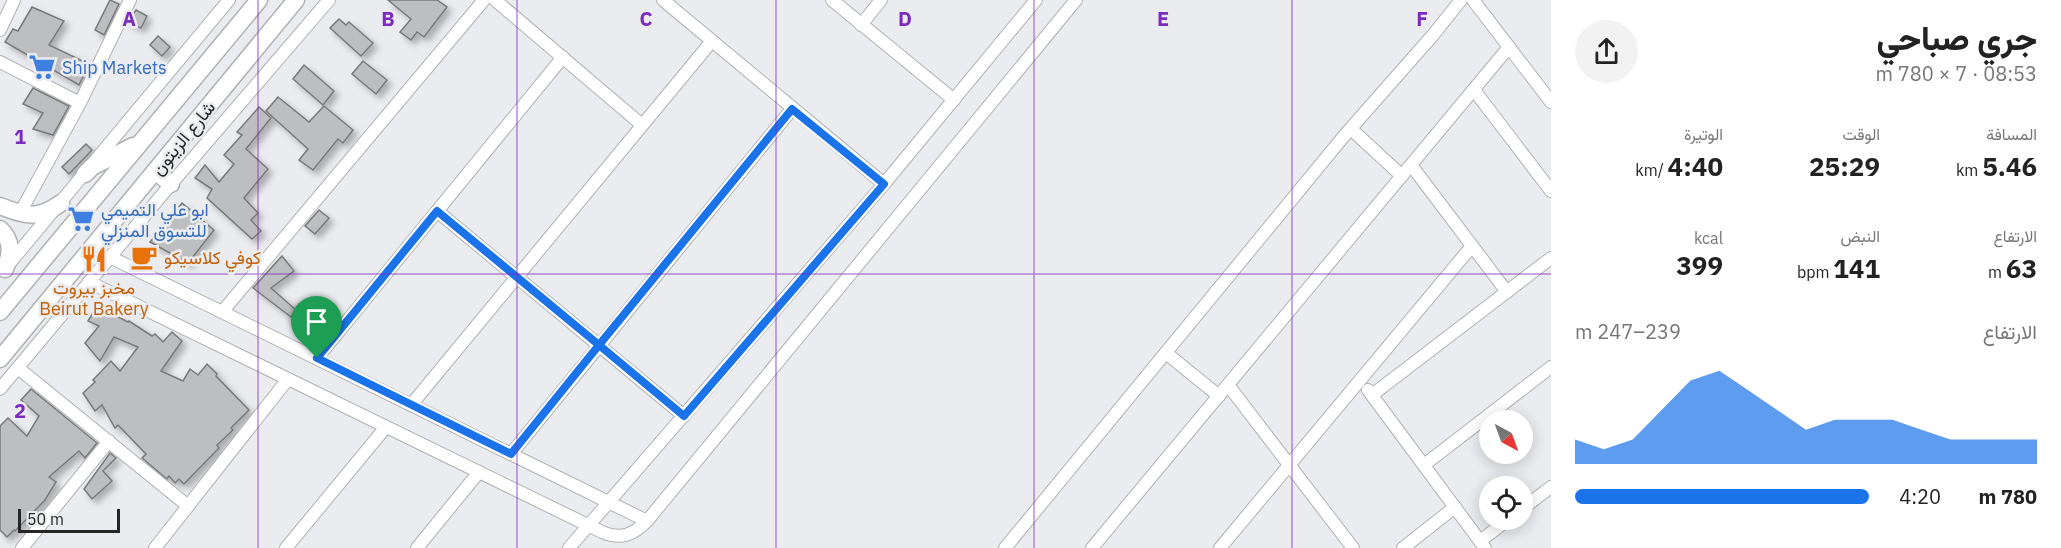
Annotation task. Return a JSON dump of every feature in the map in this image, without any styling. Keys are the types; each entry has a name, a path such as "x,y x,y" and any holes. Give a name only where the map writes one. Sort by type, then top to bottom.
{"main road":[{"name":"شارع الزيتون","path":"0,359 296,0"},
{"path":"255,5 270,15 272,29"},
{"name":"شارع الزيتون","path":"0,312 255,5"},
{"path":"85,174 92,167 124,151 150,132"},
{"path":"156,171 171,184"},
{"path":"0,206 20,213 36,215 44,213 61,202"},
{"path":"0,206 10,216 7,223 0,227 8,238 10,247 2,272"}],"street":[{"path":"0,30 14,0"},
{"path":"20,213 80,104 130,0"},
{"path":"2,272 229,0"},
{"path":"0,389 171,184 329,0"},
{"path":"222,312 484,0"},
{"path":"495,0 642,124"},
{"path":"663,0 884,184"},
{"path":"832,0 954,100"},
{"path":"861,25 881,0"},
{"path":"569,548 884,184 1036,0"},
{"path":"89,282 588,525 612,536 628,536 647,521 1076,0"},
{"path":"1005,548 1351,129 1461,0"},
{"path":"1473,0 1551,102"},
{"path":"411,405 712,41"},
{"path":"1092,548 1509,47"},
{"path":"317,358 563,57"},
{"path":"0,62 80,104"},
{"path":"1474,90 1551,191"},
{"path":"511,454 792,109"},
{"path":"1351,129 1402,176"},
{"path":"1411,165 1507,292"},
{"path":"437,211 684,416"},
{"path":"1220,548 1472,246"},
{"path":"110,257 647,521"},
{"path":"1372,396 1551,258"},
{"path":"1166,353 1219,396"},
{"path":"1424,465 1551,367"},
{"path":"18,368 188,506"},
{"path":"155,548 288,379"},
{"path":"1361,380 1483,545 1498,530"},
{"path":"1228,385 1290,465 1345,545"},
{"path":"286,548 386,427"},
{"path":"22,548 109,441"},
{"path":"417,548 479,472"},
{"path":"1533,501 1551,487"},
{"path":"1403,548 1455,507"}],"building":[{"path":"110,0 119,4 104,35 95,30"},
{"path":"388,0 437,0 447,7 424,37 417,32 411,40 400,32 411,19"},
{"path":"32,7 64,21 49,45 89,64 79,85 5,42 13,29 18,31"},
{"path":"136,10 147,16 141,28 128,22"},
{"path":"339,19 346,25 349,22 373,43 361,56 330,28"},
{"path":"158,36 170,47 162,56 150,45"},
{"path":"363,61 387,80 376,94 352,74"},
{"path":"304,65 334,91 323,105 293,79"},
{"path":"33,88 69,106 53,135 33,129 43,113 23,104"},
{"path":"278,97 309,122 324,106 353,130 343,143 338,139 313,170 299,160 308,149 266,111"},
{"path":"259,107 271,118 246,149 268,169 244,198 258,213 251,220 261,231 252,239 207,198 212,189 195,178 205,165 219,182 234,164 224,155 242,135 237,132"},
{"path":"86,144 92,150 69,174 62,167"},
{"path":"182,203 214,230 188,263 150,242"},
{"path":"319,210 329,218 315,234 305,226"},
{"path":"282,256 294,271 271,288 296,310 291,317 253,288"},
{"path":"97,306 129,321 152,336 155,334 163,342 172,332 182,341 161,371 183,381 190,369 198,375 207,364 249,410 217,445 219,448 184,484 179,479 175,483 169,476 167,479 142,458 146,454 118,425 115,428 102,405 95,411 83,393 111,361 120,371 138,347 114,337 100,361 85,343 99,326 88,321"},
{"path":"31,389 97,443 85,458 79,451 49,477 56,482 45,500 7,537 0,530 0,426 8,418 27,436 39,416 21,400"},
{"path":"110,453 116,458 103,471 112,481 92,499 84,489"}],"place":[{"name":"Ship Markets","path":"42,67"},
{"name":"ابو علي التميمي للتسوق المنزلي","path":"81,219"},
{"name":"كوفي كلاسيكو","path":"144,257"},
{"name":"مخبز بيروت Beirut Bakery","path":"94,259"}],"route":[{"path":"317,358 437,211 599,345 792,109 884,184 684,416 599,345 511,454 317,358"}]}
